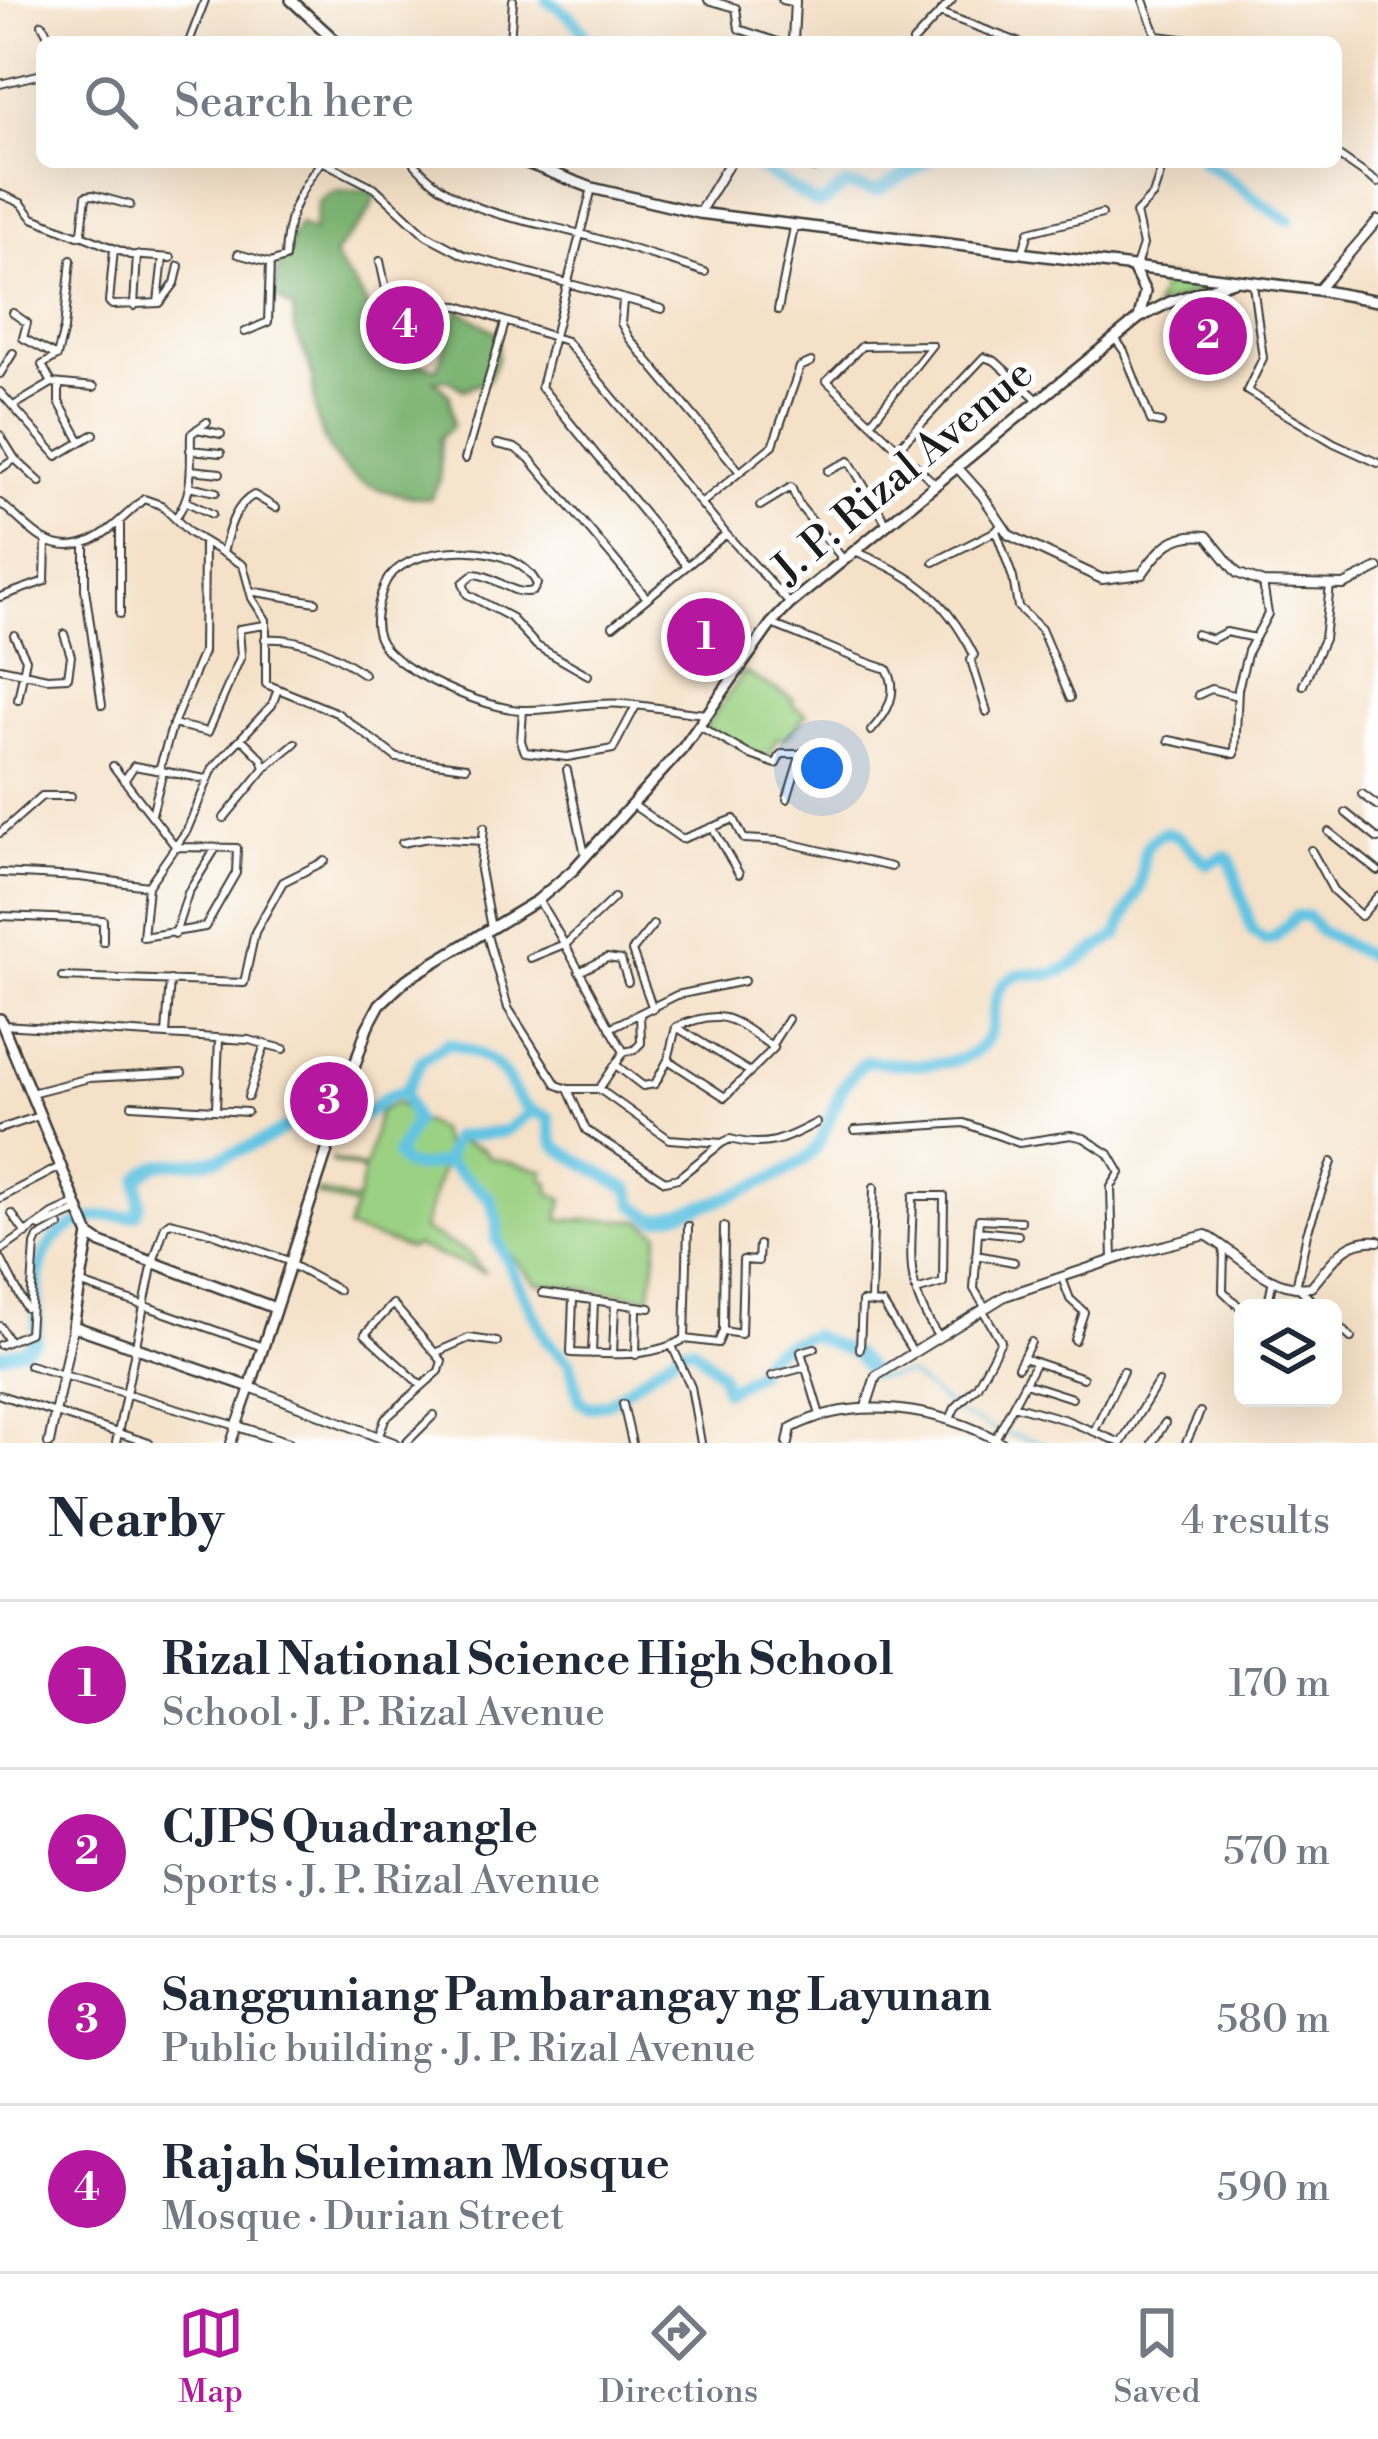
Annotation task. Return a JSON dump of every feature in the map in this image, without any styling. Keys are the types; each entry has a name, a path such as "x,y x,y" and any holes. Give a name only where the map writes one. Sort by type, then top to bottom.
{"main road":[{"path":"291,0 331,36"},
{"path":"540,168 592,188 699,213 1378,301"},
{"path":"1135,270 1145,292 1138,318"},
{"name":"J. P. Rizal Avenue","path":"250,1387 369,1022 380,1004 407,979 538,900 585,857 699,726 790,604 1138,318 1233,281"},
{"path":"1,1022 82,1218 101,1244 275,1308"},
{"path":"82,1218 82,1284 73,1326 250,1387"}],"street":[{"path":"191,36 205,0"},
{"path":"510,36 513,0"},
{"path":"708,0 736,8 739,29 760,36"},
{"path":"782,0 795,2 793,36"},
{"path":"922,36 952,0"},
{"path":"1143,0 1157,36"},
{"path":"940,13 1002,36"},
{"path":"42,24 49,36"},
{"path":"0,84 36,75"},
{"path":"1342,158 1378,183"},
{"path":"238,254 270,263 285,258 290,213 318,168"},
{"path":"334,168 375,188 426,235 478,261 662,309"},
{"path":"420,168 457,201 705,272"},
{"path":"699,213 726,168"},
{"path":"1135,270 1143,244 1136,213 1153,195 1162,168"},
{"path":"592,188 541,387 687,566"},
{"path":"0,194 22,203 33,218 114,249 167,258 157,304"},
{"path":"81,236 88,195 130,205"},
{"path":"1022,255 1029,232 1102,214"},
{"path":"1318,290 1377,223"},
{"path":"778,310 794,227"},
{"path":"114,249 110,304 157,304 175,283 179,266"},
{"path":"134,306 137,255"},
{"path":"70,260 57,356 42,365 80,440"},
{"path":"380,261 389,303 459,306 566,340 790,604"},
{"path":"245,332 268,322 270,263"},
{"path":"1253,284 1263,358 1247,391 1375,462 1378,449"},
{"path":"623,301 621,323 629,338 740,472"},
{"path":"13,313 27,323 23,338 57,356"},
{"path":"465,459 505,323"},
{"path":"1114,337 1151,422 1161,423"},
{"path":"872,421 932,345 862,346 826,381 935,484"},
{"path":"0,374 13,353"},
{"path":"899,446 984,357 995,361 1037,399"},
{"path":"702,503 776,440 800,367 811,362"},
{"path":"15,405 56,385 94,387"},
{"path":"0,392 57,456 94,434"},
{"path":"176,517 189,486 190,434 207,422"},
{"path":"197,429 221,434"},
{"path":"0,435 15,459 40,482"},
{"path":"496,444 515,448 529,458 647,598"},
{"path":"190,450 221,453"},
{"path":"0,469 15,459"},
{"path":"828,471 848,461 887,524"},
{"path":"956,466 982,495 998,529 1018,607 1041,629 1070,698"},
{"path":"191,470 220,473"},
{"path":"189,486 216,492"},
{"path":"760,506 791,488 843,560"},
{"path":"223,553 229,526 250,495 276,508"},
{"path":"0,503 46,540 62,545 85,544 120,524 144,500 161,505 242,565 265,625 266,684 338,713 397,758 466,767"},
{"path":"185,501 212,514"},
{"path":"120,524 120,614"},
{"path":"934,562 998,529"},
{"path":"998,529 1102,579 1142,574 1165,544 1190,534 1207,536 1237,573 1263,583 1345,585 1378,568"},
{"path":"614,626 726,534"},
{"path":"0,597 45,581 46,540"},
{"path":"152,816 173,724 202,652 204,541"},
{"path":"85,544 85,589 102,705"},
{"path":"588,675 537,646 510,616 467,594 463,583 474,574 492,577 518,592 533,591 534,577 514,560 470,550 418,559 388,578 375,624 382,645 395,660 463,694 523,710 635,706 707,715"},
{"path":"855,551 928,588 949,610 974,655 971,660 987,712"},
{"path":"1169,740 1235,754 1237,696 1248,651 1268,614 1263,583"},
{"path":"1303,685 1324,639 1330,585"},
{"path":"250,591 316,602"},
{"path":"771,624 849,659 887,669 893,684 890,707 871,731"},
{"path":"173,724 208,732 241,656 239,629 265,625"},
{"path":"1196,634 1212,639 1226,632 1256,638"},
{"path":"0,668 47,678 68,677 71,656 64,634"},
{"path":"14,635 26,659 18,700"},
{"path":"266,639 321,649 364,674"},
{"path":"176,847 237,848 236,873 206,927 143,937 148,886 176,847 213,768 272,705 278,689"},
{"path":"1198,694 1211,689 1237,696"},
{"path":"523,710 525,752 567,757 613,749 635,706"},
{"path":"699,726 776,764 782,754 816,754"},
{"path":"242,739 265,768"},
{"path":"224,818 265,768 295,743"},
{"path":"787,799 801,753"},
{"path":"112,766 176,847"},
{"path":"124,781 134,766 208,779"},
{"path":"568,770 585,857"},
{"path":"1363,794 1378,806"},
{"path":"0,833 42,796 71,796"},
{"path":"633,805 682,838 734,819 744,839 780,841 891,867"},
{"path":"1346,813 1378,839"},
{"path":"484,826 480,870 508,1008 557,1085 598,1089 669,1138 722,1143"},
{"path":"712,827 739,874"},
{"path":"1329,832 1378,871"},
{"path":"402,843 433,838 483,841"},
{"path":"175,934 188,892 216,848"},
{"path":"1311,850 1333,890 1361,916 1378,896"},
{"path":"62,976 244,983 255,932 283,882 325,861"},
{"path":"0,873 148,886"},
{"path":"530,958 567,943 614,898"},
{"path":"538,900 567,943 578,972 624,1052"},
{"path":"0,916 103,920 103,942"},
{"path":"652,925 632,951 653,1009"},
{"path":"578,972 607,958 621,960 628,982"},
{"path":"166,1034 170,980"},
{"path":"610,1028 677,995 744,981"},
{"path":"624,1052 641,1043 640,1015"},
{"path":"668,1060 724,1097 774,1048 720,1016 704,1015 676,1027"},
{"path":"771,1046 788,1019"},
{"path":"1,1022 219,1039 284,1049"},
{"path":"617,1066 643,1087 655,1084 668,1060 676,1027"},
{"path":"676,1027 750,1072"},
{"path":"215,1109 219,1039"},
{"path":"248,1097 265,1044"},
{"path":"598,1089 624,1052"},
{"path":"31,1093 88,1078 182,1073"},
{"path":"568,1089 586,1130 665,1181 678,1178 730,1138 761,1146 777,1144 816,1123"},
{"path":"132,1105 247,1112"},
{"path":"0,1129 39,1116"},
{"path":"855,1130 964,1123 1019,1143 1071,1135 1084,1138 1108,1154 1120,1173 1111,1187 1113,1260"},
{"path":"1297,1288 1306,1233 1332,1162"},
{"path":"0,1198 61,1167"},
{"path":"871,1302 874,1187"},
{"path":"916,1291 943,1283 944,1196 913,1196 911,1284 918,1306 938,1336"},
{"path":"11,1214 26,1234"},
{"path":"26,1308 0,1254 53,1214 82,1218"},
{"path":"950,1419 977,1386 1001,1341 974,1289 979,1219 1021,1220"},
{"path":"118,1439 153,1262 162,1231 170,1222 290,1263 338,1290"},
{"path":"0,1345 29,1333 35,1245 38,1238 60,1226"},
{"path":"685,1339 688,1226"},
{"path":"573,1298 571,1353 636,1355 666,1351 685,1339 718,1343 723,1331 724,1227"},
{"path":"978,1231 1018,1235"},
{"path":"866,1407 875,1377 1005,1296 1201,1235 1249,1268 1297,1288 1309,1299"},
{"path":"1297,1288 1311,1287 1344,1248 1362,1240 1378,1241"},
{"path":"723,1331 741,1334 743,1260 758,1261 759,1245"},
{"path":"1224,1248 1223,1291 1234,1301"},
{"path":"976,1255 1014,1262"},
{"path":"1062,1278 1070,1299 1084,1312 1075,1340"},
{"path":"1269,1299 1274,1279"},
{"path":"82,1284 263,1347"},
{"path":"542,1293 650,1308"},
{"path":"592,1354 594,1300"},
{"path":"860,1349 862,1302 871,1302 883,1304 913,1352"},
{"path":"379,1435 385,1419 439,1371 442,1361 393,1304 365,1334 422,1386"},
{"path":"613,1354 615,1304"},
{"path":"636,1355 638,1306"},
{"path":"0,1326 7,1338"},
{"path":"50,1443 73,1326"},
{"path":"1342,1330 1351,1338"},
{"path":"437,1352 470,1337 497,1342"},
{"path":"1018,1367 1031,1342"},
{"path":"673,1347 692,1388 700,1443"},
{"path":"815,1348 801,1352 820,1415"},
{"path":"1023,1358 1083,1378"},
{"path":"788,1443 791,1428 820,1415 866,1407 950,1419 998,1441 1036,1362"},
{"path":"28,1365 289,1443"},
{"path":"772,1376 806,1367"},
{"path":"1094,1430 1123,1371"},
{"path":"1025,1382 1072,1398"},
{"path":"1013,1405 1121,1443 1158,1382"},
{"path":"250,1387 394,1443"},
{"name":"J. P. Rizal Avenue","path":"231,1443 250,1387"},
{"path":"0,1395 118,1439 148,1443"},
{"path":"623,1404 632,1443"},
{"path":"1186,1443 1200,1412"},
{"path":"406,1443 434,1415"},
{"path":"1152,1443 1165,1423"}],"green space":[{"path":"333,191 377,191 364,219 334,255 382,335 406,340 403,358 437,369 458,309 499,334 497,360 487,381 463,390 449,380 434,380 450,396 453,426 440,438 440,480 430,499 373,487 358,480 333,456 317,418 311,371 297,336 294,310 271,294 299,224 313,232 318,202"},
{"path":"1155,277 1222,284 1154,308 1161,291"},
{"path":"744,672 793,699 793,705 807,714 787,737 777,739 768,760 705,728"},
{"path":"396,1102 407,1110 411,1121 438,1129 446,1149 451,1149 454,1140 484,1150 489,1157 545,1171 542,1179 550,1183 550,1193 563,1199 558,1220 640,1220 659,1233 650,1297 536,1283 504,1247 491,1196 450,1161 444,1161 423,1230 468,1253 485,1273 415,1246 410,1249 347,1229 355,1207 317,1195 319,1191 357,1202 364,1171 332,1159 365,1168 379,1112"}],"waterway":[{"path":"547,0 577,23 585,36"},
{"path":"759,168 816,203 845,185 877,191 917,168"},
{"path":"1213,168 1289,220"},
{"path":"404,1093 422,1060 448,1043 478,1054 502,1072 526,1106 549,1117 555,1145 630,1190 634,1205 655,1219 742,1192 806,1159 823,1136 847,1081 867,1061 940,1064 973,1053 985,1041 997,996 1007,981 1023,974 1060,971 1117,936 1141,881 1145,851 1165,832 1179,837 1207,864 1225,856 1230,859 1252,930 1264,940 1274,938 1296,916 1308,916 1320,931 1378,961"},
{"path":"0,1355 24,1349 36,1339 42,1263 58,1235 74,1224 102,1216 135,1215 140,1204 138,1180 145,1172 164,1164 216,1159 302,1120 357,1119 389,1096 404,1093 415,1121 397,1154 403,1164 415,1167 447,1163 490,1198 497,1240 547,1341 570,1363 580,1402 589,1407 608,1403 683,1348 693,1347 720,1373 726,1391 756,1373 771,1353 812,1335 855,1354 872,1373"},
{"path":"445,1163 454,1137 504,1132 531,1112"},
{"path":"878,1378 909,1374 949,1406"},
{"path":"957,1413 1043,1443"}],"place":[{"name":"Rajah Suleiman Mosque","path":"405,325"},
{"name":"CJPS Quadrangle","path":"1208,336"},
{"name":"Rizal National Science High School","path":"706,637"},
{"name":"Sangguniang Pambarangay ng Layunan","path":"329,1101"}]}
